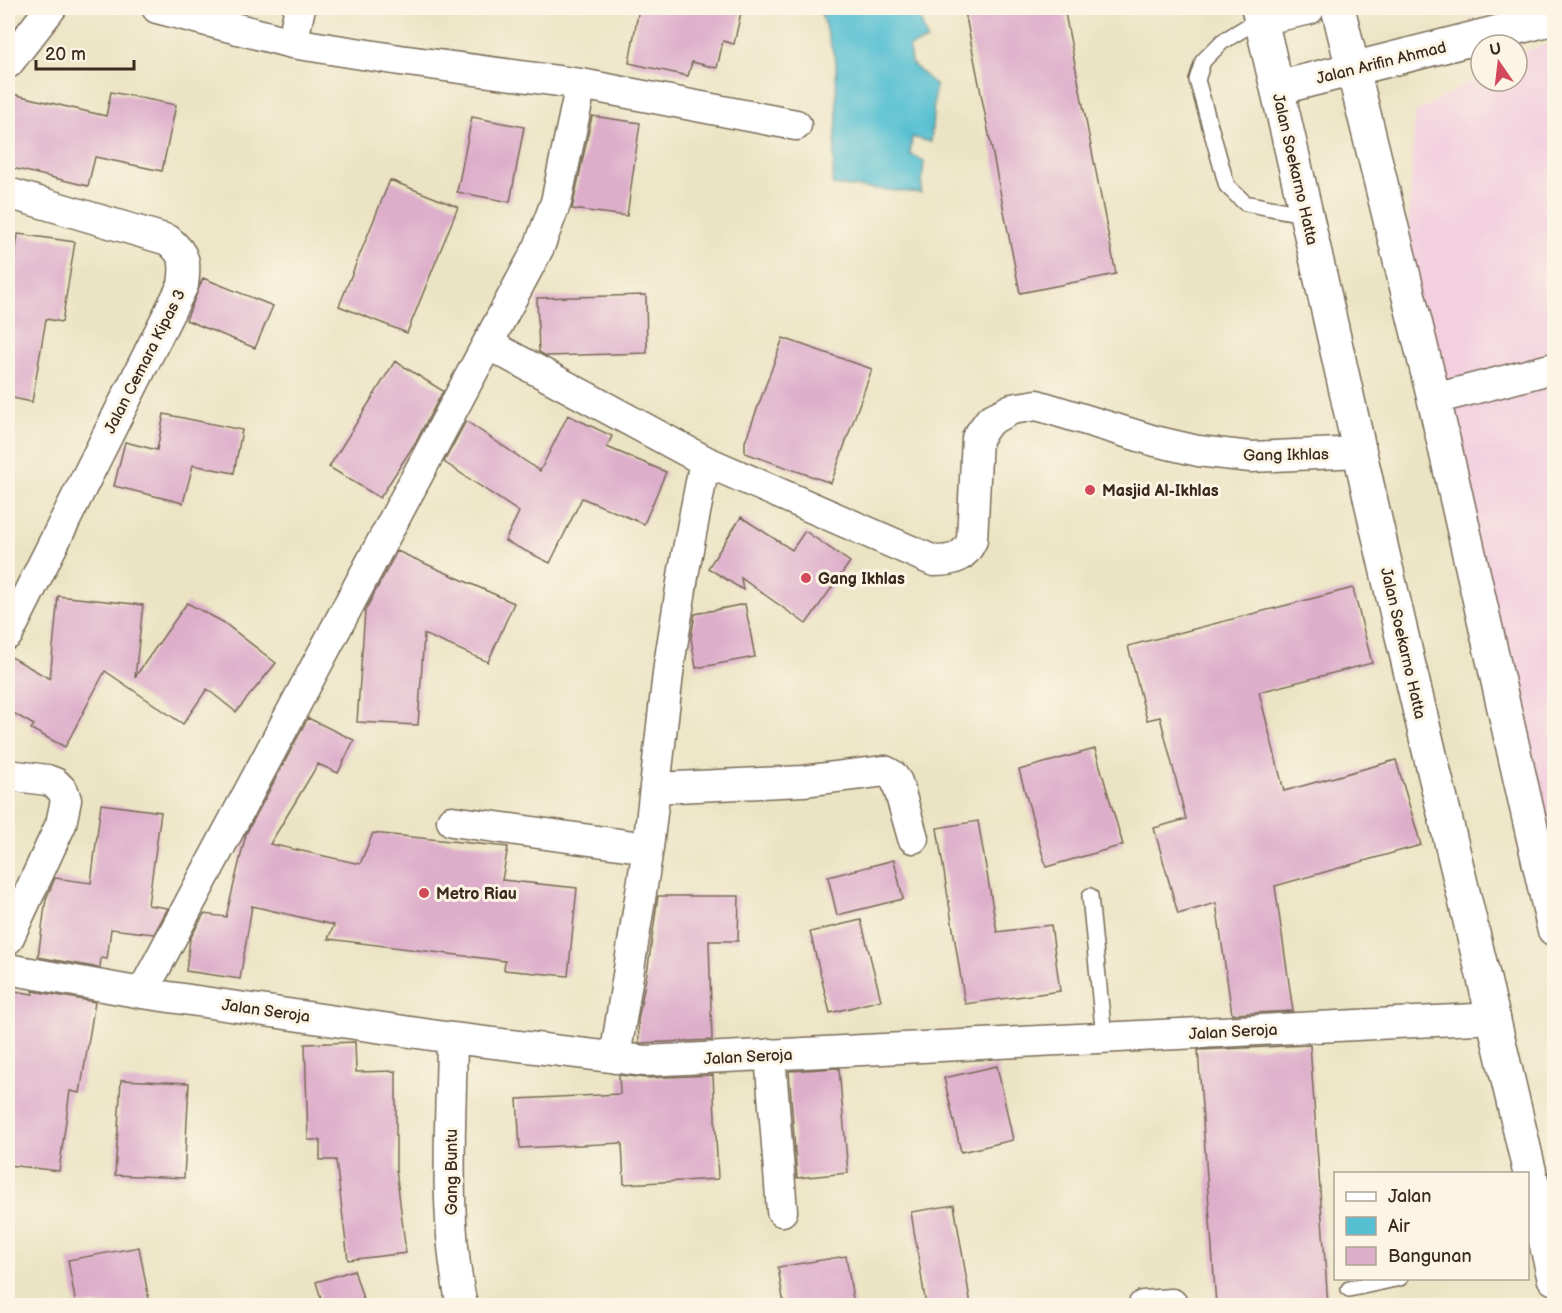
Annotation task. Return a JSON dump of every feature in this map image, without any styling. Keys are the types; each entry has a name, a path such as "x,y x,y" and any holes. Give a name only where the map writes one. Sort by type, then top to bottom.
{"main road":[{"path":"1260,13 1308,8"},
{"path":"1338,8 1434,399 1554,929"},
{"name":"Jalan Soekarno Hatta","path":"1260,13 1409,664 1495,1018 1528,1172"},
{"name":"Jalan Arifin Ahmad","path":"1278,88 1554,18"},
{"name":"Jalan Soekarno Hatta","path":"1529,1176 1547,1259"}],"street":[{"path":"8,63 51,8"},
{"path":"157,8 292,43 581,84 796,126"},
{"path":"292,43 300,8"},
{"path":"142,993 539,247 556,202 581,84"},
{"name":"Jalan Cemara Kipas 3","path":"8,193 168,240 177,247 184,258 185,271 183,285 8,634"},
{"name":"Gang Ikhlas","path":"488,344 705,461 934,561 958,558 967,552 972,540 977,438 990,420 1012,410 1038,405 1155,441 1198,451 1251,457 1360,452"},
{"path":"1434,399 1554,368"},
{"path":"615,1058 648,848 678,606 705,461"},
{"path":"655,788 803,780 885,771 897,782 913,838"},
{"path":"8,775 55,783 63,791 66,800 61,824 8,938"},
{"path":"452,821 648,848"},
{"name":"Jalan Seroja","path":"8,969 142,993 452,1038 615,1058 664,1060 1495,1018"},
{"name":"Gang Buntu","path":"452,1038 451,1208 453,1256 462,1305"},
{"path":"770,1054 782,1211"},
{"path":"1143,1305 1172,1304"}],"lane":[{"path":"1260,13 1222,42 1203,61 1197,80 1227,186 1245,203 1307,215"},
{"path":"1090,896 1104,1038"},
{"path":"1349,1289 1391,1280"}],"shaded area":[{"path":"1554,43 1554,870 1407,251 1415,113 1469,83 1469,93 1529,93 1529,49"}],"water":[{"path":"917,8 927,40 909,47 911,63 935,85 931,142 912,137 910,154 924,161 921,193 832,185 837,119 836,62 820,9"}],"building":[{"path":"639,8 742,8 734,44 723,41 717,68 692,62 688,76 629,63"},
{"path":"985,8 1064,8 1116,274 1020,293 965,12"},
{"path":"111,92 176,105 162,171 95,157 88,186 8,167 8,93 106,116"},
{"path":"592,116 640,123 627,216 572,209"},
{"path":"472,117 524,127 510,202 457,192"},
{"path":"390,180 458,207 407,333 339,306"},
{"path":"18,234 75,242 62,322 46,319 32,402 8,397 8,305"},
{"path":"203,278 273,306 255,348 186,320"},
{"path":"646,295 647,353 546,356 539,352 537,298"},
{"path":"783,338 872,369 831,483 745,453 745,442"},
{"path":"395,361 443,391 415,443 380,498 329,467"},
{"path":"164,414 242,430 234,473 193,465 183,503 114,486 125,442 157,450"},
{"path":"568,415 612,436 607,447 666,472 644,524 582,498 550,563 505,541 519,512 444,462 466,421 540,471"},
{"path":"741,517 792,550 805,531 850,562 806,624 741,578 743,590 708,568"},
{"path":"397,551 514,603 488,662 424,634 418,725 357,722 365,611"},
{"path":"1353,588 1372,663 1259,692 1284,791 1396,760 1421,845 1275,886 1293,1011 1232,1014 1216,903 1178,914 1154,828 1186,819 1160,717 1147,720 1128,646"},
{"path":"58,596 143,605 135,677 187,603 223,622 276,663 236,712 207,689 183,724 105,671 65,747 31,729 34,725 8,710 8,655 50,679"},
{"path":"745,604 755,657 696,668 691,638 695,614"},
{"path":"308,718 354,740 338,773 318,764 270,844 360,864 373,833 508,847 502,880 577,888 568,976 504,970 505,961 328,939 334,925 252,906 240,979 186,971 190,939 204,914 226,917 246,834"},
{"path":"1095,749 1123,845 1046,867 1019,770"},
{"path":"101,804 161,812 148,905 168,908 154,934 111,929 107,959 101,958 100,968 38,957 46,899 55,878 91,883"},
{"path":"978,821 997,932 1051,925 1060,991 965,1004 937,828"},
{"path":"894,860 903,899 837,915 828,877"},
{"path":"658,896 739,896 738,941 709,941 712,1040 639,1043 638,1020"},
{"path":"861,920 881,1000 830,1013 810,932"},
{"path":"8,990 33,994 33,991 95,1002 80,1093 70,1091 59,1171 8,1165"},
{"path":"355,1042 356,1072 396,1071 396,1169 406,1253 348,1260 336,1160 320,1160 320,1140 308,1140 305,1044"},
{"path":"1310,1045 1328,1305 1216,1305 1198,1050"},
{"path":"997,1066 1013,1140 961,1152 944,1078"},
{"path":"839,1068 848,1173 797,1178 789,1071"},
{"path":"619,1075 646,1078 713,1075 718,1179 624,1184 622,1143 520,1148 517,1099 620,1094"},
{"path":"121,1080 189,1083 184,1178 115,1175"},
{"path":"954,1205 971,1305 926,1305 911,1212"},
{"path":"139,1247 150,1305 76,1305 68,1260"},
{"path":"846,1256 854,1305 784,1305 778,1267"},
{"path":"354,1270 365,1305 323,1305 316,1282"}],"place":[{"name":"Masjid Al-Ikhlas","path":"1090,490"},
{"name":"Gang Ikhlas","path":"806,578"},
{"name":"Metro Riau","path":"424,893"}]}
